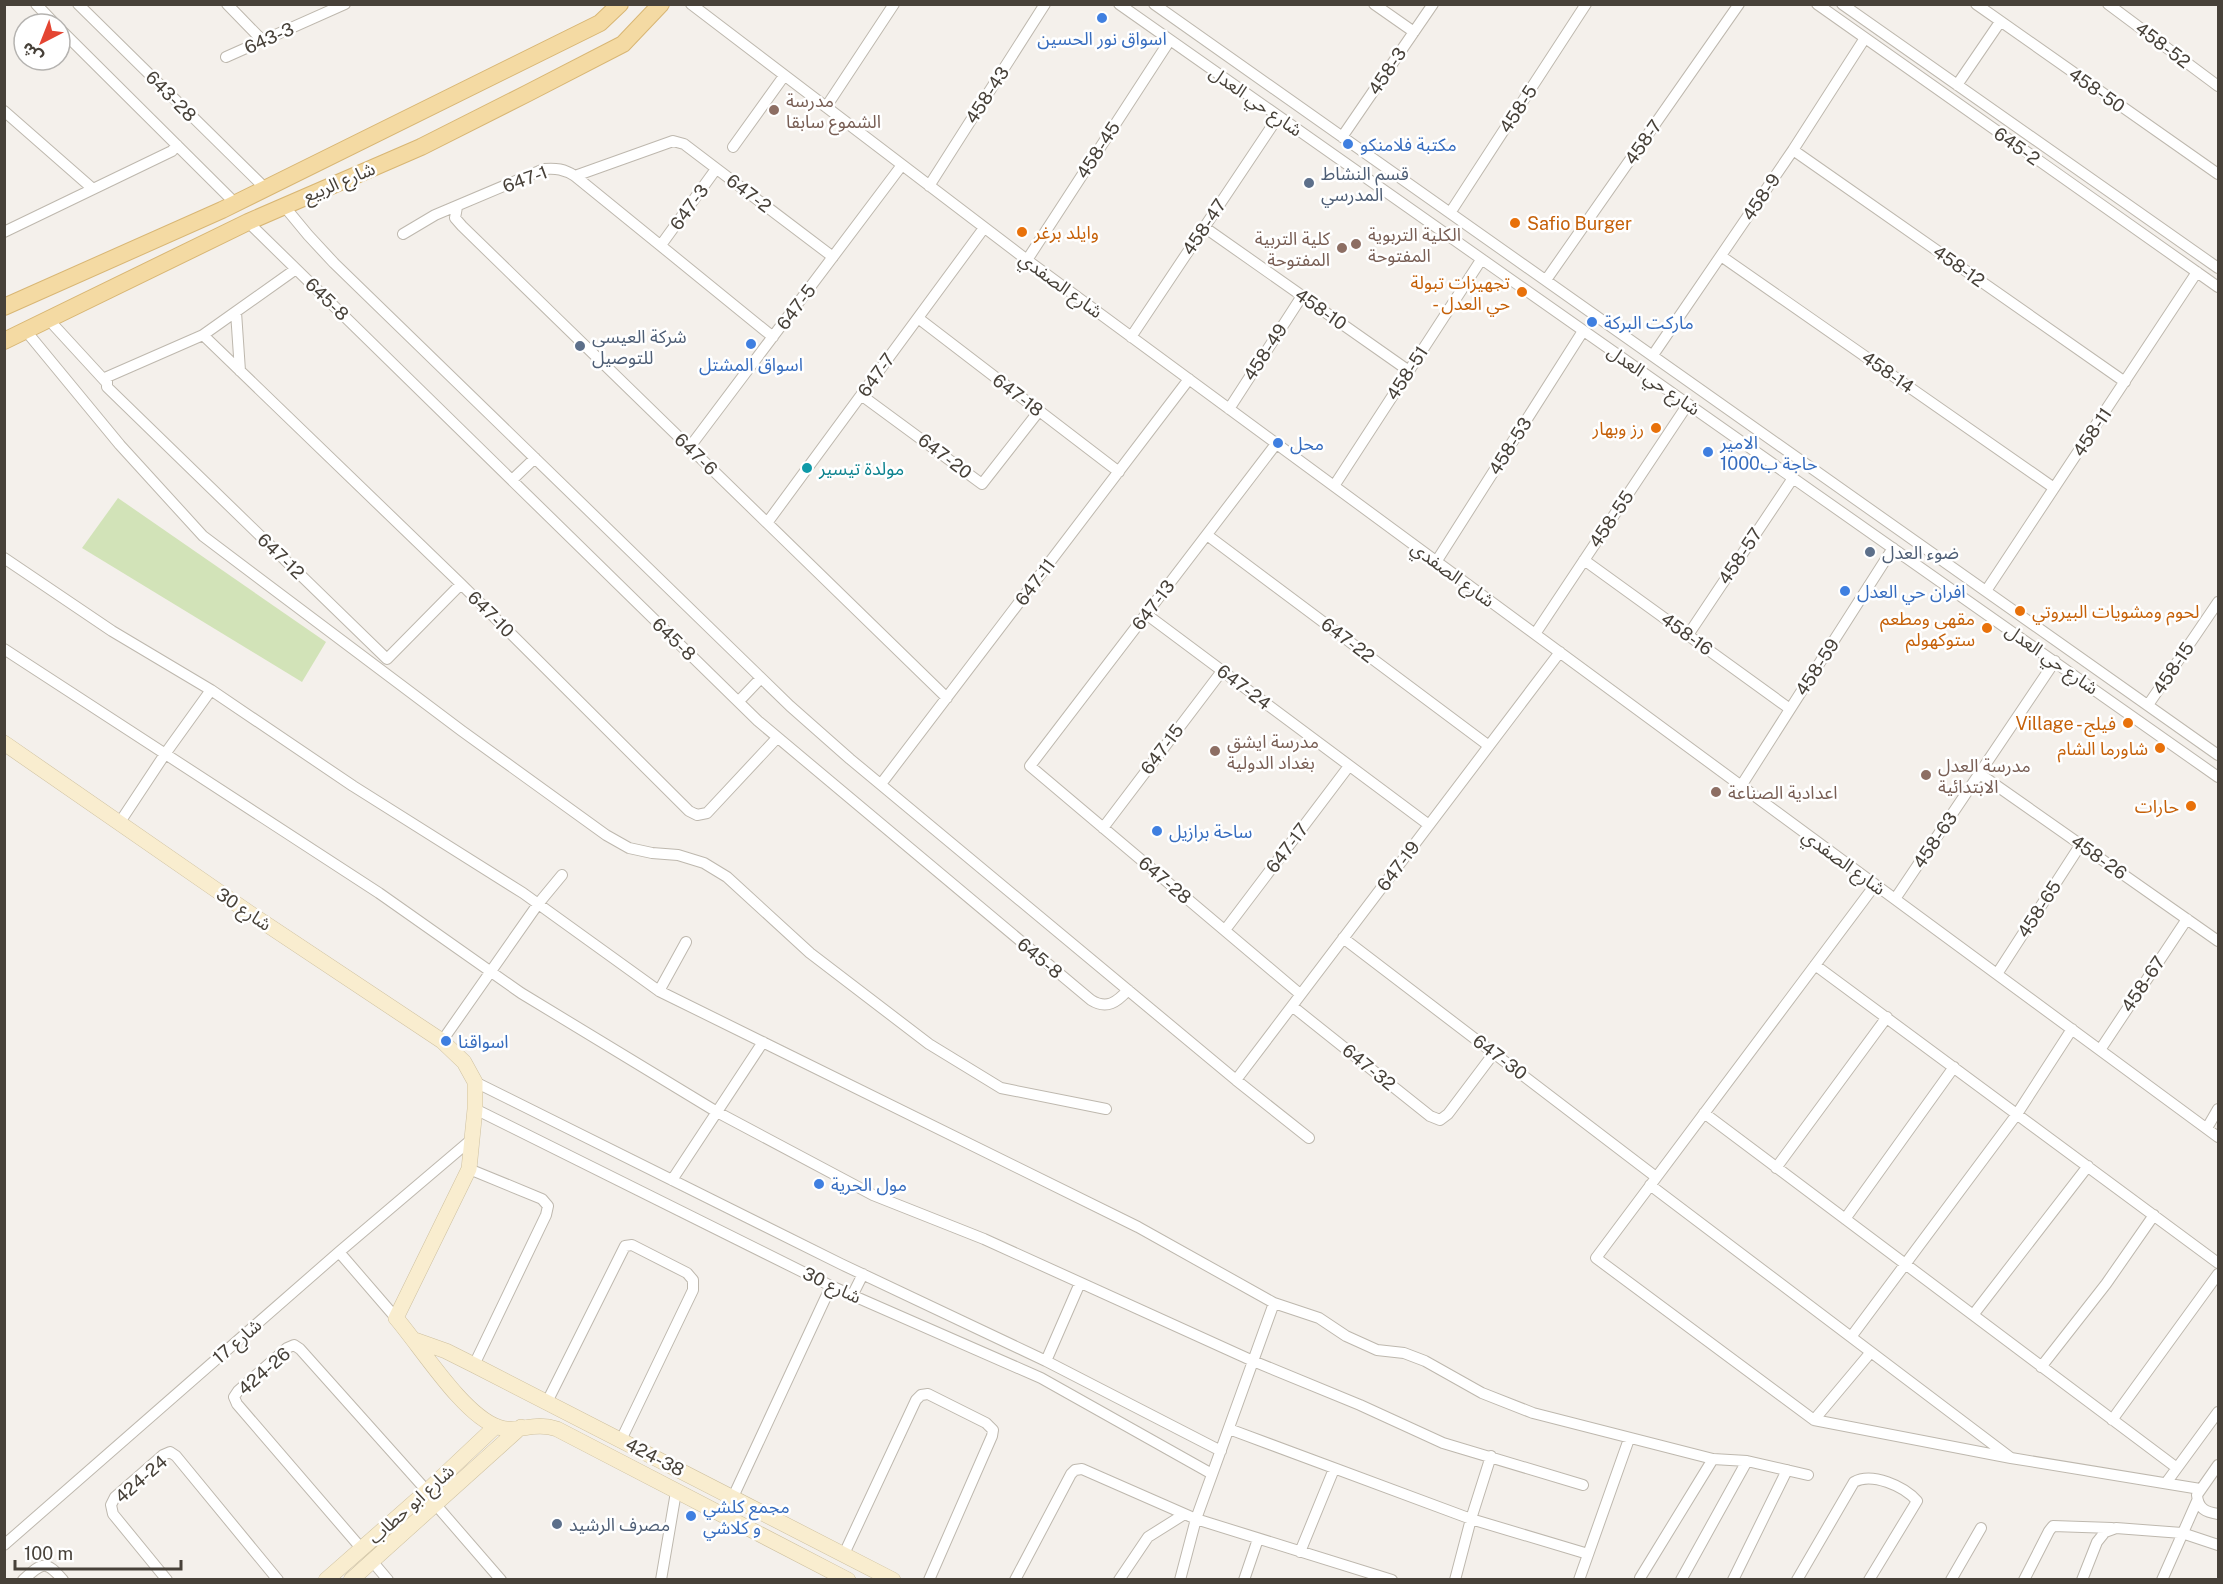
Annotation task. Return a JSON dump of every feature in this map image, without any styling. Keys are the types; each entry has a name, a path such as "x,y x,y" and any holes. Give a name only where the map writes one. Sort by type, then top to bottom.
{"main road":[{"name":"شارع الربيع","path":"4,307 235,203 600,23 620,4"},
{"name":"شارع الربيع","path":"4,341 248,222 421,147 623,44 661,4"}],"street":[{"name":"643-28","path":"78,4 265,188"},
{"path":"227,4 264,41"},
{"name":"643-3","path":"226,57 345,4"},
{"name":"شارع الصفدي","path":"691,4 1027,260 2218,1137"},
{"path":"825,107 894,4"},
{"name":"458-43","path":"929,186 1045,4"},
{"name":"شارع حي العدل","path":"1154,4 2214,752"},
{"path":"1374,4 1414,32"},
{"name":"458-3","path":"1342,137 1433,4"},
{"name":"458-5","path":"1450,213 1586,4"},
{"name":"458-7","path":"1546,280 1739,4"},
{"name":"645-2","path":"1842,4 2218,268"},
{"name":"458-50","path":"1976,4 2218,174"},
{"name":"458-52","path":"2108,4 2218,86"},
{"name":"645-2","path":"1819,5 2218,287"},
{"name":"شارع حي العدل","path":"1126,6 1278,117 2218,777"},
{"path":"1957,85 2000,22"},
{"name":"458-9","path":"1653,355 1793,150 1865,38"},
{"name":"458-45","path":"1027,260 1170,40"},
{"name":"643-28","path":"72,41 235,203"},
{"path":"733,147 784,76"},
{"path":"4,111 93,189"},
{"name":"458-47","path":"1131,336 1278,117"},
{"name":"647-2","path":"661,145 673,141 684,144 833,257"},
{"path":"5,230 172,151 177,145"},
{"name":"647-1","path":"403,234 435,215 544,169 566,170 575,176 661,145"},
{"name":"458-12","path":"1793,150 2125,382"},
{"path":"2050,170 2061,157"},
{"name":"647-5","path":"689,448 902,165"},
{"name":"647-3","path":"661,245 716,169"},
{"path":"575,176 773,337"},
{"name":"645-8","path":"284,206 327,256 820,733 1236,1080 1309,1138"},
{"name":"647-6","path":"458,207 455,218 462,226 947,698"},
{"name":"645-8","path":"248,222 777,738 1096,1004 1110,1005 1128,990"},
{"name":"458-10","path":"1204,227 1409,371"},
{"name":"647-7","path":"767,523 984,228"},
{"name":"458-14","path":"1721,256 2055,488"},
{"name":"458-51","path":"1334,486 1481,260"},
{"path":"49,320 107,380 203,335 296,269"},
{"name":"458-11","path":"1986,591 2197,272"},
{"name":"458-49","path":"1229,409 1302,296"},
{"path":"236,312 240,371"},
{"name":"647-18","path":"918,318 1119,472"},
{"path":"26,331 120,445 203,536 462,731 628,848 652,854 678,855 704,863 720,872 810,953 929,1044 1001,1088 1106,1109"},
{"name":"458-53","path":"1436,562 1583,331"},
{"name":"647-10","path":"203,335 461,584 689,811 697,815 707,813 777,738"},
{"name":"647-11","path":"880,784 1189,379"},
{"name":"647-12","path":"107,380 107,387 387,659 461,584"},
{"name":"647-20","path":"861,395 982,484 1039,411"},
{"name":"458-55","path":"1535,634 1688,404"},
{"path":"1751,448 1761,432"},
{"name":"647-13","path":"1030,766 1276,444"},
{"path":"512,480 535,458"},
{"name":"458-57","path":"1688,635 1793,478"},
{"name":"647-22","path":"1207,535 1489,746"},
{"name":"458-59","path":"1741,786 1893,548"},
{"path":"4,558 112,631 211,690 353,786 538,904 659,991 1138,1227 1274,1303 1319,1318 1346,1336 1377,1350 1404,1353 1425,1361 1482,1393 1533,1413 1713,1459 1747,1461 1808,1474"},
{"name":"458-16","path":"1584,560 1790,709"},
{"name":"458-15","path":"2148,705 2218,602"},
{"name":"647-24","path":"1146,614 1429,825"},
{"path":"4,649 379,892 521,993 717,1112 873,1195 984,1239 1253,1361 1360,1405 1443,1443 1583,1485"},
{"name":"647-19","path":"1236,1080 1560,652"},
{"name":"458-63","path":"1895,899 2055,661"},
{"name":"647-15","path":"1103,828 1222,671"},
{"path":"738,701 761,678"},
{"path":"120,822 211,690"},
{"name":"شارع 30","path":"4,743 248,912 442,1041 464,1062 476,1082 863,1275 1046,1361 1221,1451"},
{"path":"2201,764 2214,752"},
{"name":"647-17","path":"1225,930 1349,765"},
{"name":"647-28","path":"1030,766 1300,994"},
{"name":"458-26","path":"1980,774 2218,941"},
{"name":"458-65","path":"1997,974 2081,844"},
{"path":"442,1041 538,904 562,875"},
{"path":"1875,885 1596,1258 1814,1420 2011,1458 2200,1489"},
{"name":"458-67","path":"2100,1050 2187,919"},
{"name":"647-30","path":"1343,938 1494,1053 1851,1337 2011,1458"},
{"path":"659,991 687,942"},
{"path":"1815,964 2218,1263"},
{"name":"647-32","path":"1292,1006 1430,1116 1440,1120 1448,1114 1494,1053"},
{"path":"1776,1168 1887,1017"},
{"path":"1851,1337 2017,1114 2072,1029"},
{"path":"672,1180 763,1042"},
{"path":"1845,1219 1954,1067"},
{"path":"396,1318 468,1169 476,1082"},
{"name":"شارع 30","path":"475,1109 852,1296 1041,1378 1212,1474"},
{"path":"2206,1128 2218,1109"},
{"path":"1704,1113 2177,1468"},
{"name":"شارع 17","path":"4,1545 472,1139"},
{"path":"1973,1315 2088,1166"},
{"path":"468,1169 542,1199 548,1206 546,1215 474,1365"},
{"path":"2041,1367 2106,1284 2154,1215"},
{"path":"547,1402 626,1246 632,1245 687,1272 693,1280 693,1290 621,1440"},
{"path":"339,1252 415,1340 454,1390 483,1419 496,1426"},
{"path":"2112,1420 2218,1274"},
{"path":"852,1296 863,1275"},
{"path":"1046,1361 1080,1283"},
{"path":"733,1497 831,1286"},
{"path":"1180,1580 1196,1520 1274,1303"},
{"name":"424-38","path":"415,1340 446,1350 893,1580"},
{"name":"424-26","path":"362,1548 237,1404 234,1397 287,1348 294,1345 300,1349 427,1491"},
{"path":"1814,1420 1871,1352"},
{"path":"844,1554 916,1400 921,1395 928,1395 986,1423 993,1430 929,1580"},
{"path":"557,1430 567,1412"},
{"path":"2166,1483 2218,1412"},
{"name":"424-38","path":"496,1426 507,1429 543,1425 557,1430 848,1580"},
{"name":"شارع ابو حطاب","path":"326,1580 427,1491 496,1426"},
{"name":"شارع ابو حطاب","path":"351,1580 520,1427"},
{"path":"1229,1429 1471,1519 1588,1554"},
{"path":"1579,1580 1629,1439"},
{"name":"424-24","path":"167,1580 113,1514 111,1505 115,1497 163,1455 170,1452 176,1456 278,1580"},
{"path":"1455,1580 1491,1456"},
{"path":"1639,1579 1713,1459"},
{"path":"1682,1580 1747,1461"},
{"path":"2162,1580 2197,1501 2200,1489 2218,1465"},
{"path":"1016,1580 1071,1474 1082,1469 1196,1520 1378,1578 1392,1580"},
{"path":"1299,1552 1334,1469"},
{"path":"1733,1580 1787,1470"},
{"path":"1797,1580 1854,1482 1862,1478 1872,1478 1899,1487 1910,1493 1917,1501 1869,1580"},
{"path":"661,1580 676,1492"},
{"path":"2197,1501 2205,1511 2218,1515"},
{"path":"436,1505 501,1580"},
{"path":"1119,1580 1148,1537 1183,1515"},
{"path":"2024,1580 2053,1526 2182,1533 2218,1545"},
{"path":"1951,1580 1981,1528"},
{"path":"2082,1580 2097,1542 2105,1532 2116,1528"},
{"path":"1244,1580 1258,1539"},
{"path":"372,1561 388,1580"},
{"path":"23,1580 46,1564 52,1567 63,1580"}],"green space":[{"path":"118,498 326,642 302,682 82,548"}],"place":[{"name":"اسواق نور الحسين","path":"1102,18"},
{"name":"مدرسة الشموع سابقا","path":"774,110"},
{"name":"مكتبة فلامنكو","path":"1348,144"},
{"name":"قسم النشاط المدرسي","path":"1309,183"},
{"name":"Safio Burger","path":"1515,223"},
{"name":"وايلد برغر","path":"1022,232"},
{"name":"الكلية التربوية المفتوحة","path":"1356,244"},
{"name":"كلية التربية المفتوحة","path":"1342,248"},
{"name":"تجهيزات تبولة - حي العدل","path":"1522,292"},
{"name":"ماركت البركة","path":"1592,322"},
{"name":"اسواق المشتل","path":"751,344"},
{"name":"شركة العيسى للتوصيل","path":"580,346"},
{"name":"رز وبهار","path":"1656,428"},
{"name":"محل","path":"1278,443"},
{"name":"الامير حاجة ب1000","path":"1708,452"},
{"name":"مولدة تيسير","path":"807,468"},
{"name":"ضوء العدل","path":"1870,552"},
{"name":"افران حي العدل","path":"1845,591"},
{"name":"لحوم ومشويات البيروتي","path":"2020,611"},
{"name":"مقهى ومطعم ستوكهولم","path":"1987,628"},
{"name":"Village - فيلج","path":"2128,723"},
{"name":"شاورما الشام","path":"2160,748"},
{"name":"مدرسة ايشق بغداد الدولية","path":"1215,751"},
{"name":"مدرسة العدل الابتدائية","path":"1926,775"},
{"name":"اعدادية الصناعة","path":"1716,792"},
{"name":"حارات","path":"2191,806"},
{"name":"ساحة برازيل","path":"1157,831"},
{"name":"اسواقنا","path":"446,1041"},
{"name":"مول الحرية","path":"819,1184"},
{"name":"مجمع كلشي و كلاشي","path":"691,1516"},
{"name":"مصرف الرشيد","path":"557,1524"}]}
